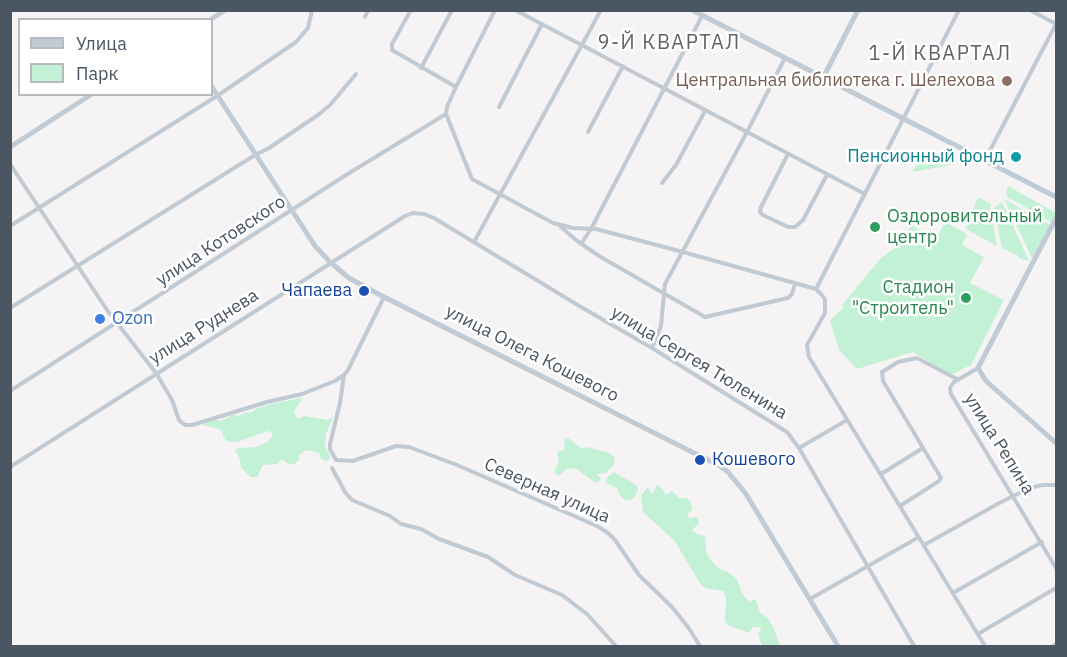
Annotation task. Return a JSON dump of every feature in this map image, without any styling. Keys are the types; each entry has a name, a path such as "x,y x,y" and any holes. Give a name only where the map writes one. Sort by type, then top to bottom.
{"street":[{"path":"10,226 217,96 300,39 308,28 312,10"},
{"path":"365,17 368,10"},
{"path":"411,10 391,49 456,87"},
{"path":"421,68 452,10"},
{"path":"495,10 446,109 471,177 501,196 559,226 581,244 708,317 788,298 795,284"},
{"path":"515,10 865,194"},
{"path":"474,242 601,10"},
{"path":"692,10 1056,197"},
{"path":"823,78 858,10"},
{"path":"816,290 959,10"},
{"path":"985,160 1056,24 1030,10"},
{"path":"581,244 591,229 702,16"},
{"path":"499,107 542,24"},
{"path":"652,348 661,326 664,284 785,58"},
{"path":"588,132 622,66"},
{"path":"10,308 325,111 356,74"},
{"name":"улица Олега Кошевого","path":"213,89 315,246 331,263 355,282 726,470 746,494 838,646"},
{"path":"10,147 89,96"},
{"path":"662,183 676,165 705,111"},
{"name":"улица Котовского","path":"10,391 446,114"},
{"path":"788,154 760,213 789,227 795,227 803,220 827,174"},
{"path":"10,164 116,323 156,373 183,424 192,424 302,394 330,384 344,375 384,297"},
{"name":"улица Сергея Тюленина","path":"413,213 428,215 783,429 799,448 914,646"},
{"name":"улица Руднева","path":"10,467 413,213"},
{"name":"улица Репина","path":"1056,218 978,368 957,380 950,388 951,394 1056,568"},
{"path":"559,226 591,229 683,252 816,290 825,299 825,313 808,342 807,351 811,362 985,646"},
{"path":"900,506 941,480 883,381 882,372 897,362 917,358 957,380"},
{"path":"978,368 986,381 1056,443"},
{"name":"Северная улица","path":"344,375 330,444 336,460 353,460 396,446 409,447 457,465 597,526 615,540 639,575 677,614 700,646"},
{"path":"799,448 847,420"},
{"path":"880,475 923,447"},
{"path":"332,468 352,500 390,516 401,524 421,529 439,539 488,557 515,574 562,595 587,614 616,646"},
{"path":"924,545 1034,487 1056,485"},
{"path":"810,599 919,537"},
{"path":"953,593 1042,542"},
{"path":"978,634 1056,588"}],"green space":[{"path":"925,153 935,154 954,163 912,172"},
{"path":"1008,186 1056,213 1051,222 1006,196"},
{"path":"978,197 991,204 997,246 966,229"},
{"path":"1004,199 1050,225 1032,258"},
{"path":"1002,202 1029,261 1002,248 994,208"},
{"name":"Стадион \"Строитель\"","path":"945,222 967,234 962,245 984,257 970,283 1004,300 971,365 951,375 913,352 857,369 839,350 830,320 844,307 842,305 881,258 902,243 911,225 936,239"},
{"path":"301,398 302,400 294,411 296,417 328,420 333,417 326,434 325,446 330,455 328,461 321,459 319,453 306,450 299,455 299,460 294,464 288,464 282,459 278,464 263,465 257,477 251,477 241,468 240,459 235,450 266,443 273,433 268,431 236,442 226,441 220,429 202,425 214,419 221,421 232,415 239,416 271,404"},
{"path":"565,438 582,449 587,447 609,453 615,458 614,464 606,473 597,474 601,479 596,483 575,468 567,469 558,476 554,472 559,461 557,452 564,450"},
{"path":"614,472 636,485 638,489 635,497 625,500 617,488 606,483 607,477"},
{"path":"657,485 666,495 672,491 679,498 686,498 691,502 692,509 687,515 689,518 697,517 699,523 692,530 705,536 709,558 718,568 737,579 742,593 750,603 753,599 756,600 760,613 768,618 774,629 780,646 762,646 758,634 760,627 753,627 749,633 728,625 725,621 724,591 705,588 701,585 674,540 643,512 641,495 649,487 653,493"}],"place":[{"name":"Центральная библиотека г. Шелехова","path":"1007,81"},
{"name":"Пенсионный фонд","path":"1016,157"},
{"name":"Оздоровительный центр","path":"875,227"},
{"name":"Чапаева","path":"364,291"},
{"name":"Стадион \"Строитель\"","path":"966,298"},
{"name":"Ozon","path":"100,319"},
{"name":"Кошевого","path":"700,460"}],"district":[{"name":"9-Й КВАРТАЛ","path":"669,43"},
{"name":"1-Й КВАРТАЛ","path":"940,54"}]}
